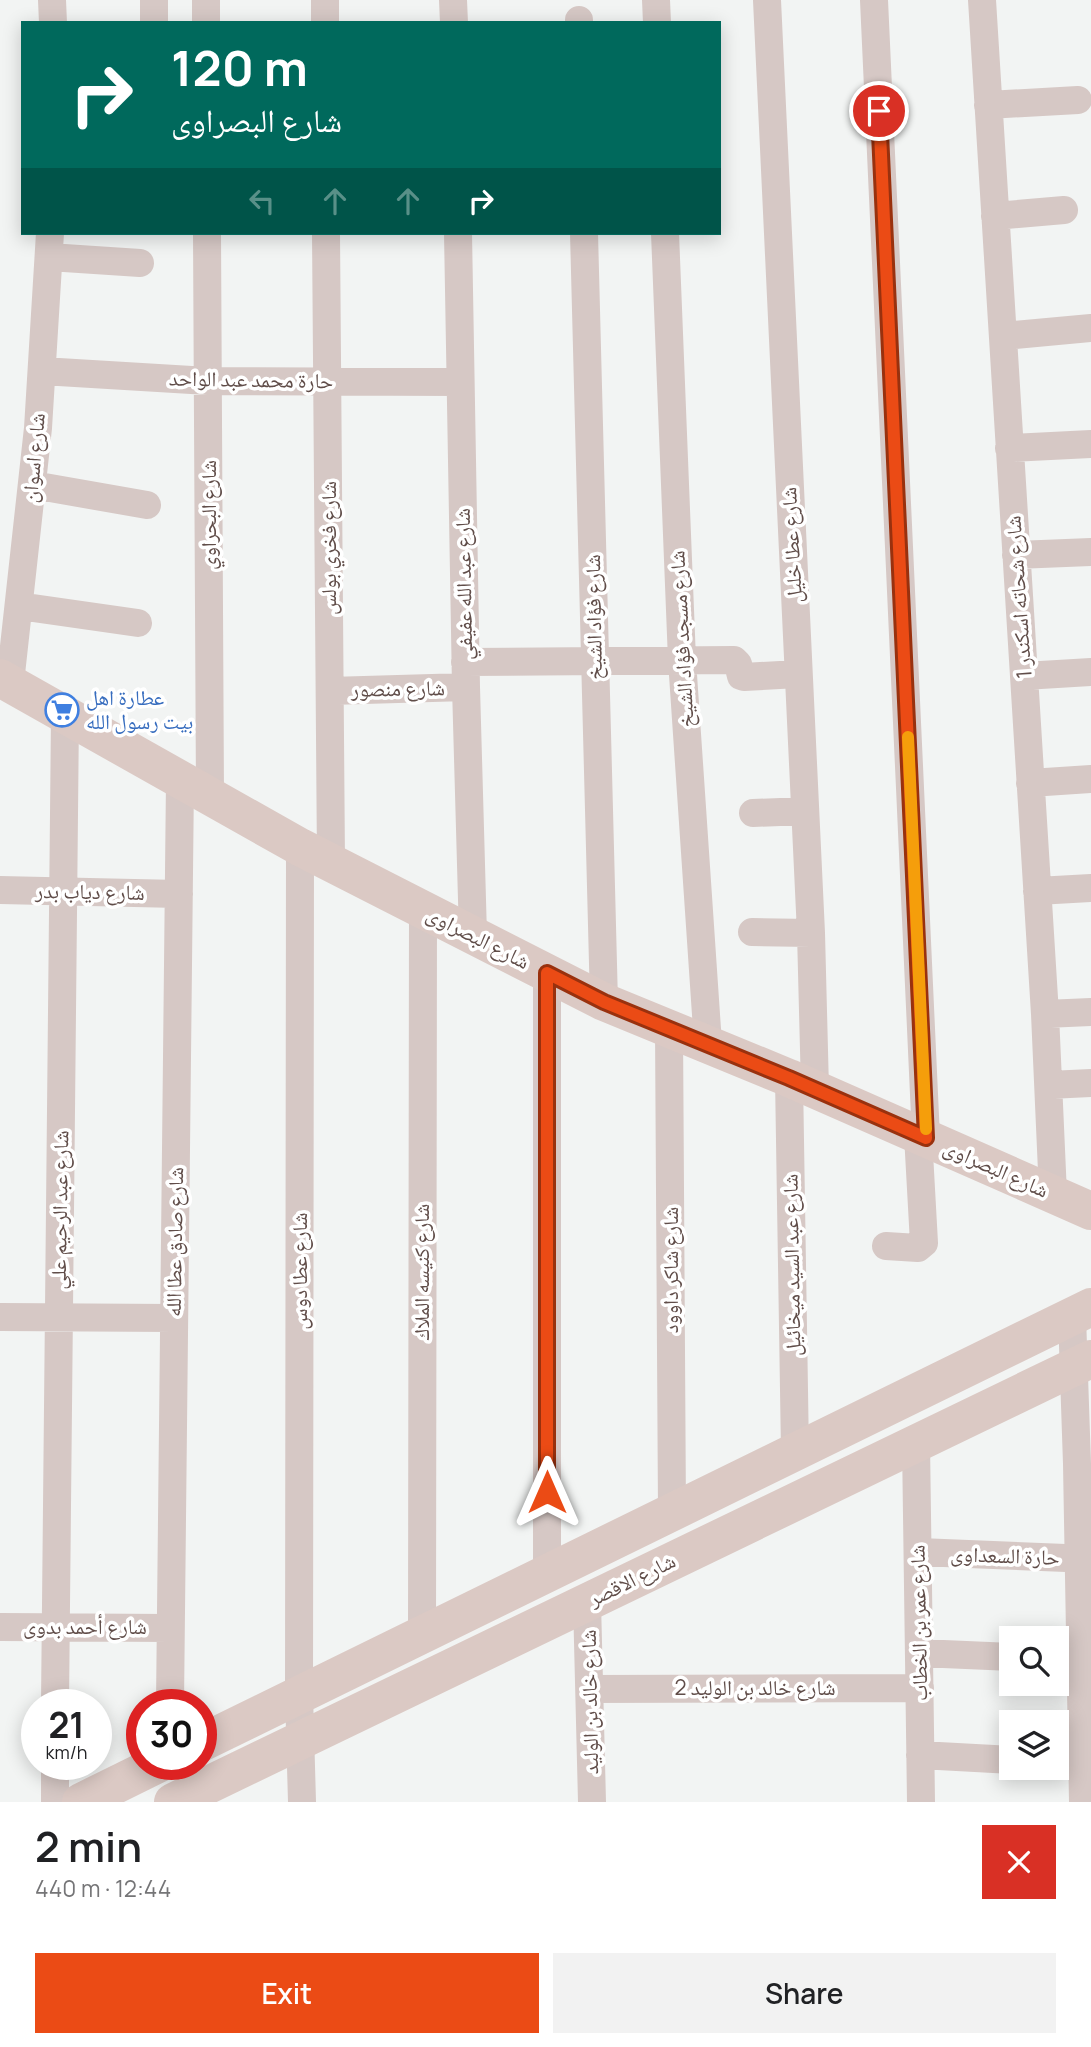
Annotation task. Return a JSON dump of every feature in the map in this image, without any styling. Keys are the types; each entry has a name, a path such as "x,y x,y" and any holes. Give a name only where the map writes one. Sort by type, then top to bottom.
{"street":[{"path":"52,0 53,21"},
{"path":"154,0 154,21"},
{"path":"206,0 206,21"},
{"path":"325,0 325,21"},
{"path":"453,0 453,21"},
{"path":"656,0 657,21"},
{"name":"شارع عطا خليل","path":"767,0 811,933 802,1084"},
{"path":"874,0 922,1136 924,1242 918,1248 886,1246"},
{"name":"شارع شحاته اسكندر 1","path":"982,0 1045,1014 1053,1194"},
{"path":"988,105 1077,100"},
{"path":"995,216 1064,210"},
{"name":"شارع البحراوي","path":"195,788 208,381 207,235"},
{"name":"شارع فخري بولس","path":"316,855 330,691 327,235"},
{"name":"شارع عبد الله عفيفي","path":"458,235 473,935"},
{"name":"شارع فؤاد الشيخ","path":"584,235 604,1002"},
{"name":"شارع مسجد فؤاد الشيخ","path":"665,235 682,660 708,1044"},
{"path":"49,245 141,263"},
{"name":"شارع اسوان","path":"5,680 19,606 33,485 49,245"},
{"path":"1003,336 1091,328"},
{"name":"حارة محمد عبد الواحد","path":"42,371 208,381 460,382"},
{"path":"1009,448 1091,444"},
{"path":"33,485 147,505"},
{"path":"1016,555 1091,552"},
{"path":"19,606 138,623"},
{"name":"شارع منصور","path":"330,691 595,661 734,660 744,677 799,674"},
{"path":"1024,676 1091,672"},
{"name":"شارع البصراوى","path":"5,680 316,855 604,1002 802,1084 1091,1211"},
{"name":"شارع عبد الرحيم علي","path":"55,1689 65,715"},
{"path":"1030,783 1091,779"},
{"name":"شارع صادق عطا الله","path":"170,1689 179,894 195,788"},
{"path":"753,813 805,811"},
{"name":"شارع عطا دوس","path":"302,1802 299,1695 316,855"},
{"path":"1037,891 1091,888"},
{"name":"شارع دياب بدر","path":"0,890 179,894"},
{"name":"شارع كنيسه الملاك","path":"422,1635 423,909"},
{"path":"752,932 811,933"},
{"path":"547,973 547,1574"},
{"path":"1045,1014 1091,1012"},
{"name":"شارع شاكر داوود","path":"661,1517 669,1028"},
{"path":"1049,1085 1091,1083"},
{"name":"شارع عبد السيد ميخائيل","path":"795,1452 802,1084"},
{"path":"1082,1312 1085,1559 1076,1660 1077,1764 1083,1802"},
{"name":"شارع الاقصر","path":"217,1735 1082,1312"},
{"path":"0,1317 174,1318"},
{"name":"شارع الاقصر","path":"173,1802 1083,1363"},
{"name":"شارع عمر بن الخطاب","path":"916,1443 921,1802"},
{"path":"661,1517 668,1563"},
{"name":"حارة السعداوى","path":"919,1552 1085,1559"},
{"name":"شارع خالد بن الوليد","path":"587,1602 592,1802"},
{"name":"شارع أحمد بدوى","path":"0,1627 170,1628"},
{"path":"920,1653 999,1656"},
{"name":"شارع خالد بن الوليد 2","path":"590,1689 920,1688"},
{"path":"920,1755 999,1759"},
{"path":"55,1780 55,1802"},
{"path":"80,1802 126,1780"}],"slow traffic":[{"path":"908,737 926,1129"}],"place":[{"name":"عطارة اهل بيت رسول الله","path":"62,710"}],"route":[{"path":"547,1492 547,973 604,1002 926,1138 879,111"}]}
